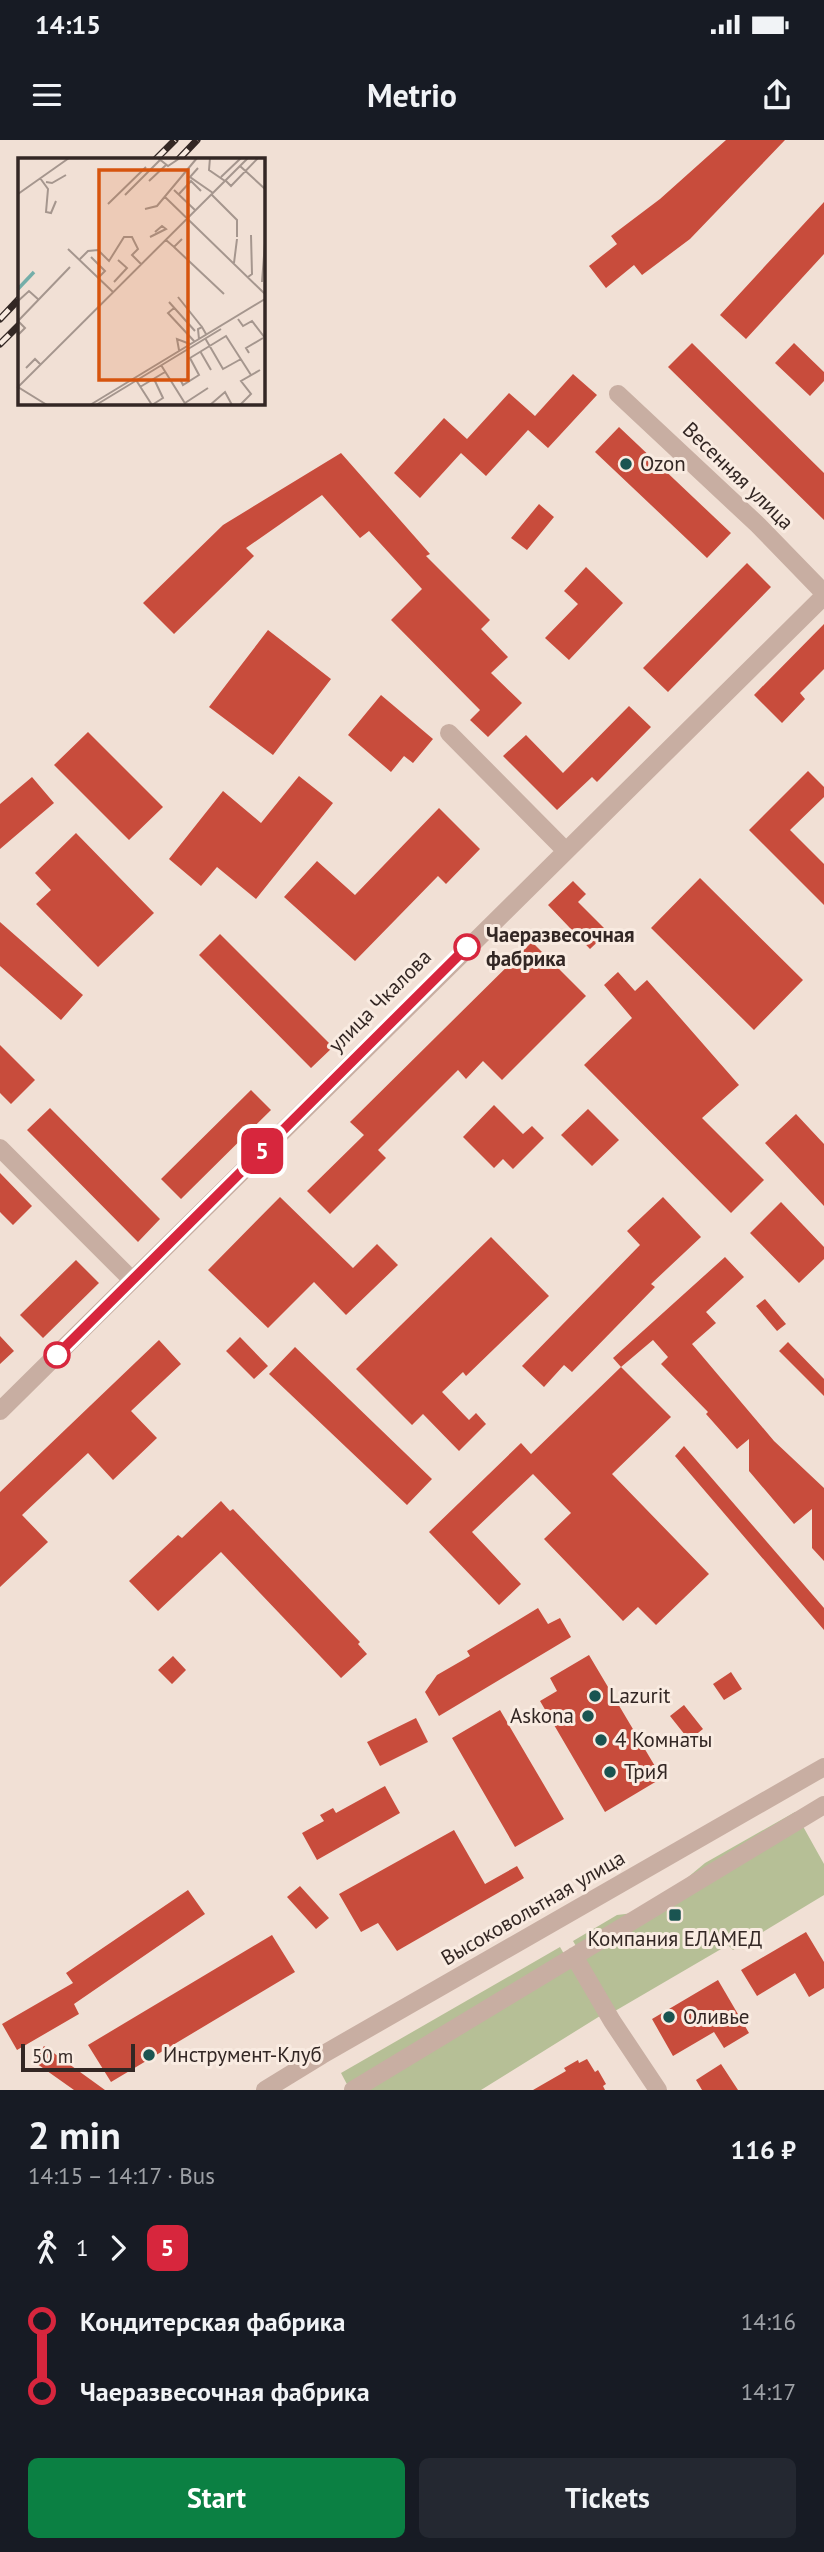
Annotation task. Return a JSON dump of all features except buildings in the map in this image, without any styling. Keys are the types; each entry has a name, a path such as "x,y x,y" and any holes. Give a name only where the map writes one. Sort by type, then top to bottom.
{"street":[{"name":"Весенняя улица","path":"618,394 758,525 824,594"},
{"name":"улица Чкалова","path":"0,1411 824,594"},
{"path":"449,733 566,851"},
{"path":"0,1149 132,1280"},
{"name":"Высоковольтная улица","path":"265,2090 322,2054 824,1768"},
{"path":"353,2090 824,1805"},
{"path":"574,1956 612,2021 658,2090"}],"green space":[{"path":"795,1812 824,1864 824,1895 733,1950 728,1945 615,2011 573,1941 617,1915 633,1913 675,1888 705,1863"},
{"path":"560,1947 600,2016 481,2090 350,2090 341,2073"}],"railway":[{"path":"157,158 175,140"},
{"path":"180,158 197,140"},
{"path":"0,319 18,300"},
{"path":"0,344 18,326"}],"bus line":[{"name":"5","path":"57,1355 467,947"}],"place":[{"name":"Ozon","path":"626,464"},
{"name":"Чаеразвесочная фабрика","path":"467,947"},
{"name":"Lazurit","path":"595,1696"},
{"name":"Askona","path":"588,1716"},
{"name":"4 Комнаты","path":"601,1740"},
{"name":"ТриЯ","path":"610,1772"},
{"name":"Компания ЕЛАМЕД","path":"675,1915"},
{"name":"Оливье","path":"669,2017"},
{"name":"Инструмент-Клуб","path":"149,2055"}]}
